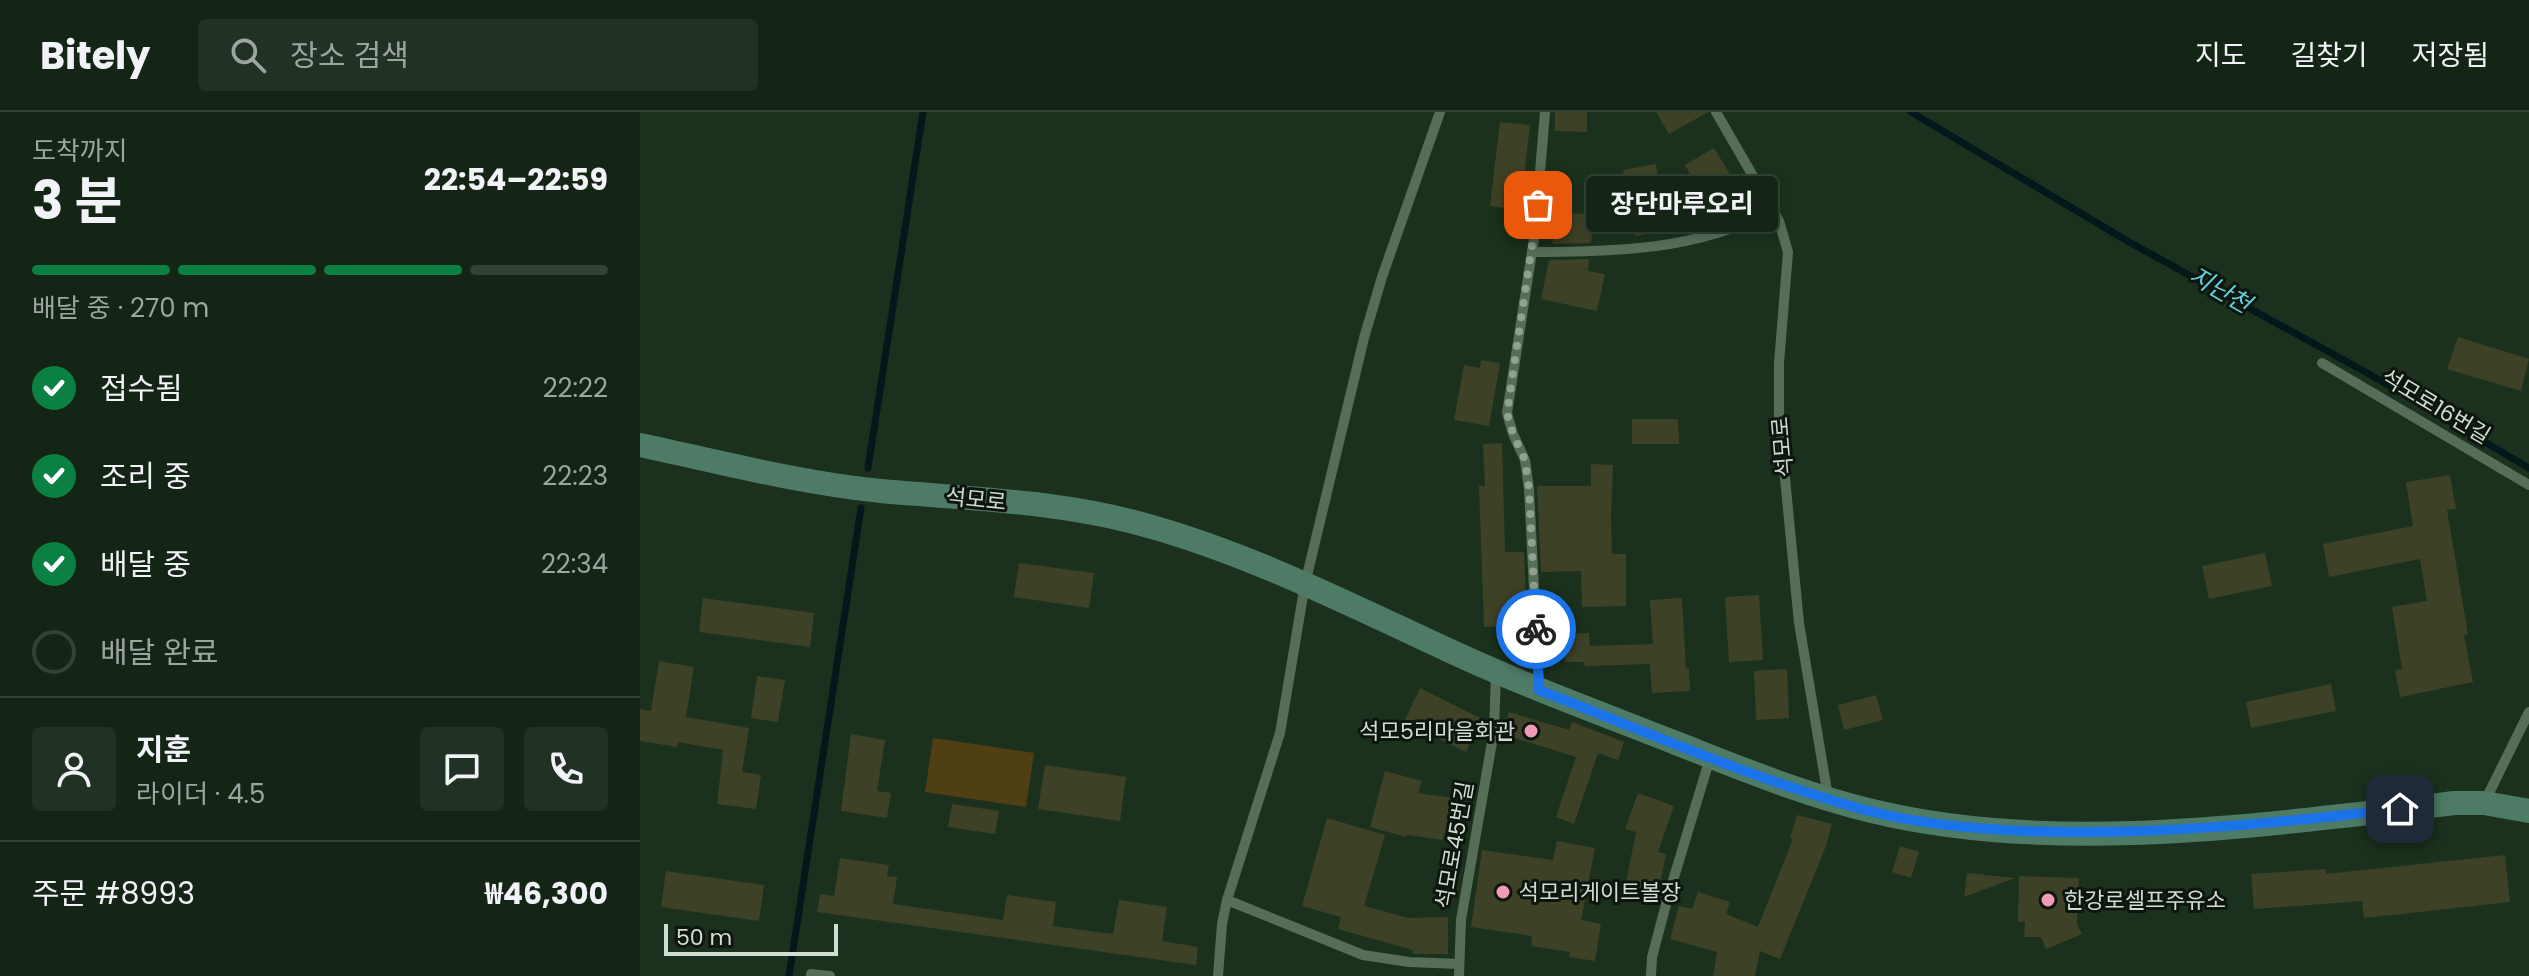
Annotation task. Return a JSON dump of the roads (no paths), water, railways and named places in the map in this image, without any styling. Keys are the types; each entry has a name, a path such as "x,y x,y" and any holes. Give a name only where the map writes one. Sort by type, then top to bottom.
{"street":[{"name":"석모로","path":"640,445 804,481 878,491 972,498 1110,517 1154,527 1305,584 1496,673 1778,782 1871,811 1931,823 1987,829 2109,833 2263,824 2455,803 2527,808"}],"lane":[{"path":"1218,976 1227,900 1280,733 1305,584 1346,408 1373,307 1440,112"},
{"path":"1539,690 1529,489 1525,460 1507,413 1532,252 1545,112"},
{"name":"석모로","path":"1716,112 1774,211 1786,238 1788,252 1778,386 1799,623 1828,798"},
{"path":"1532,252 1620,251 1690,241 1727,232 1774,211"},
{"name":"석모로16번길","path":"2322,363 2529,485"},
{"name":"석모로45번길","path":"1459,970 1466,892 1494,731 1496,673"},
{"path":"2484,803 2529,712"},
{"path":"1651,976 1652,957 1664,912 1711,756"},
{"path":"1227,900 1363,955 1459,970"},
{"path":"811,974 830,976"}],"waterway":[{"path":"868,468 923,112"},
{"name":"지난천","path":"1911,112 2129,242 2371,375 2529,468"},
{"path":"789,976 861,508"}],"place":[{"name":"장단마루오리","path":"1538,205"},
{"name":"석모5리마을회관","path":"1531,731"},
{"name":"석모리게이트볼장","path":"1503,892"},
{"name":"한강로셀프주유소","path":"2048,900"}]}
